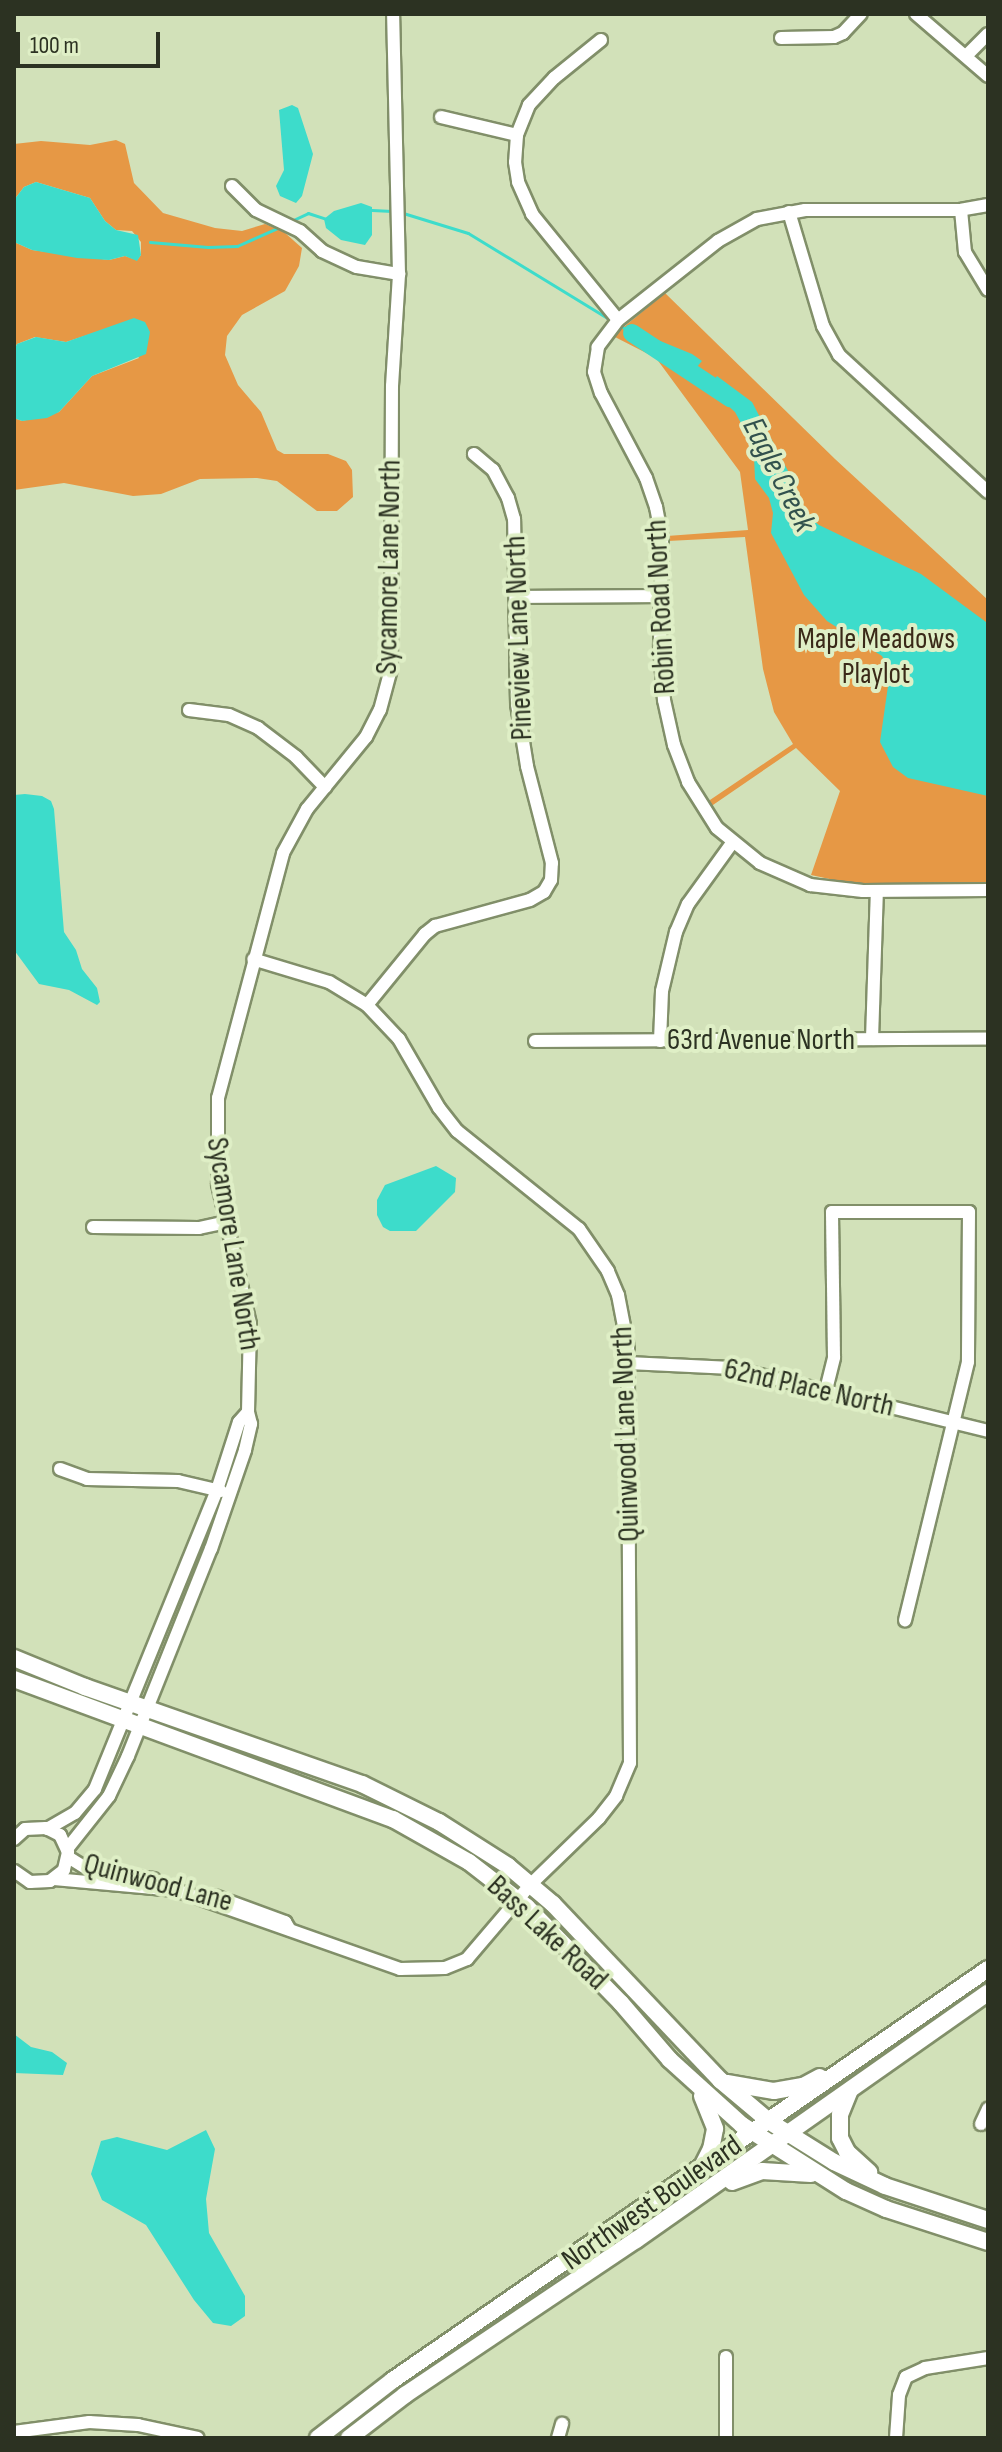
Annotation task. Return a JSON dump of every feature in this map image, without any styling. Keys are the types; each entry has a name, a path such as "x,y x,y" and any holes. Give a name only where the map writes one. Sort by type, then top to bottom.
{"main road":[{"name":"Bass Lake Road","path":"14,1658 135,1714 393,1819 469,1862 517,1899 621,2003 697,2087 753,2133 818,2175 886,2209 988,2242"},
{"name":"Bass Lake Road","path":"14,1679 385,1794 439,1822 531,1884 720,2080 770,2122 834,2162 885,2186 988,2220"},
{"name":"Northwest Boulevard","path":"318,2438 393,2380 988,1969"},
{"name":"Northwest Boulevard","path":"349,2438 429,2378 636,2240 988,1993"},
{"path":"720,2080 764,2091 803,2086 890,2028 910,2024"},
{"path":"697,2087 715,2129 711,2149 701,2169"},
{"path":"850,2090 840,2115 842,2144 855,2161 885,2186"},
{"path":"636,2240 657,2234 751,2173 784,2170 818,2175"}],"street":[{"name":"Sycamore Lane North","path":"135,1714 231,1495 251,1424 248,1412 250,1324 215,1156 218,1098 283,853 307,809 374,724 391,669 392,386 399,274 393,14"},
{"path":"781,38 834,37 843,33 861,14"},
{"path":"916,14 988,76"},
{"path":"966,56 988,34"},
{"path":"601,40 541,90 529,105 517,135 515,162 524,200 618,320"},
{"path":"441,117 517,135"},
{"path":"232,186 256,210 300,231 322,251 357,267 399,274"},
{"name":"Robin Road North","path":"988,205 961,210 789,212 738,228 618,320 598,347 594,372 601,393 646,478 656,507 662,538 662,682 674,745 701,806 732,843 784,876 836,890 988,890"},
{"path":"961,210 965,252 988,290"},
{"path":"789,212 823,326 834,348 988,492"},
{"name":"Pineview Lane North","path":"367,1005 435,926 530,900 544,892 551,880 552,863 520,734 516,539 508,498 493,470 474,454"},
{"path":"516,597 661,596"},
{"path":"189,710 215,711 258,728 287,749 325,787"},
{"path":"660,1041 662,991 676,932 688,904 732,843"},
{"path":"872,1039 877,891"},
{"name":"Quinwood Lane North","path":"253,959 329,982 367,1005 399,1039 439,1108 457,1131 579,1229 591,1244 618,1295 625,1323 628,1363 630,1763 624,1782 609,1807 517,1899"},
{"name":"63rd Avenue North","path":"535,1041 988,1039"},
{"path":"826,1390 834,1357 832,1212 969,1212 969,1349 905,1620"},
{"path":"93,1227 199,1228 227,1222"},
{"name":"62nd Place North","path":"628,1363 732,1368 988,1431"},
{"name":"Sycamore Lane North","path":"135,1714 239,1422 248,1412"},
{"path":"60,1469 87,1479 178,1481 231,1495"},
{"path":"47,1829 75,1813 87,1801 135,1714"},
{"path":"54,1879 64,1870 67,1853 109,1796 135,1714"},
{"path":"14,1839 25,1829 47,1829 60,1835 67,1853"},
{"name":"Quinwood Lane","path":"67,1853 90,1871 180,1888 280,1930 290,1930 400,1969 445,1968 467,1959 517,1899"},
{"name":"Quinwood Lane","path":"15,1874 30,1882 54,1879 180,1888"},
{"path":"981,2124 988,2109"},
{"path":"726,2357 726,2438"},
{"path":"896,2438 901,2384 906,2377 925,2368 988,2358"},
{"path":"14,2432 89,2422 162,2429 198,2438"},
{"path":"558,2438 562,2424"}],"green space":[{"path":"116,140 125,144 134,183 163,213 215,228 242,231 265,224 284,232 302,248 299,266 285,291 242,315 227,336 225,355 238,385 261,412 277,450 284,454 328,454 346,461 352,470 353,497 337,511 317,511 277,481 257,478 200,479 161,494 133,496 64,483 14,490 14,418 22,421 59,412 92,376 139,358 115,326 66,342 35,337 17,344 14,350 14,242 32,250 109,260 125,256 137,260 141,255 141,242 132,231 116,230 105,221 90,198 36,182 24,187 14,200 14,144 41,141 90,145"},
{"name":"Maple Meadows Playlot","path":"665,293 835,459 988,600 988,883 853,884 811,875 840,791 796,748 710,807 707,802 793,744 774,712 763,669 745,537 668,541 667,536 748,530 740,472 656,358 613,336"}],"water":[{"path":"292,105 298,108 313,154 302,196 296,203 280,196 276,186 284,170 279,110"},
{"path":"36,182 90,198 105,221 116,230 138,235 141,255 137,261 125,256 109,260 77,258 32,250 14,242 14,200 24,187"},
{"path":"361,203 372,207 372,235 365,245 341,240 326,228 324,219 334,211"},
{"path":"134,318 145,322 150,332 146,354 92,376 59,412 47,418 22,421 14,418 14,350 17,344 36,337 66,342"},
{"path":"636,331 702,361 689,376 631,338"},
{"path":"717,376 752,402 788,471 801,510 819,525 921,574 986,622 988,796 908,778 893,767 880,742 890,672 882,656 827,621 804,595 771,533 773,513 769,498 755,479 749,438 735,412 708,388"},
{"path":"14,795 42,796 51,801 54,809 64,932 76,950 82,969 97,988 100,1002 97,1005 69,990 39,984 14,950"},
{"path":"436,1166 456,1178 455,1192 416,1231 390,1231 383,1227 377,1215 377,1200 385,1185"},
{"path":"14,2034 31,2047 52,2052 67,2063 63,2075 14,2073"},
{"path":"206,2130 215,2149 206,2199 209,2233 245,2296 245,2316 231,2326 213,2323 194,2300 146,2225 102,2200 91,2174 101,2141 117,2137 167,2150"}],"waterway":[{"name":"Eagle Creek","path":"372,210 392,211"},
{"name":"Eagle Creek","path":"289,222 308,213 326,219"},
{"name":"Eagle Creek","path":"403,213 468,233 612,321"},
{"name":"Eagle Creek","path":"150,242 237,246 282,226"},
{"name":"Eagle Creek","path":"619,325 636,335"},
{"name":"Eagle Creek","path":"632,333 730,398"}]}
